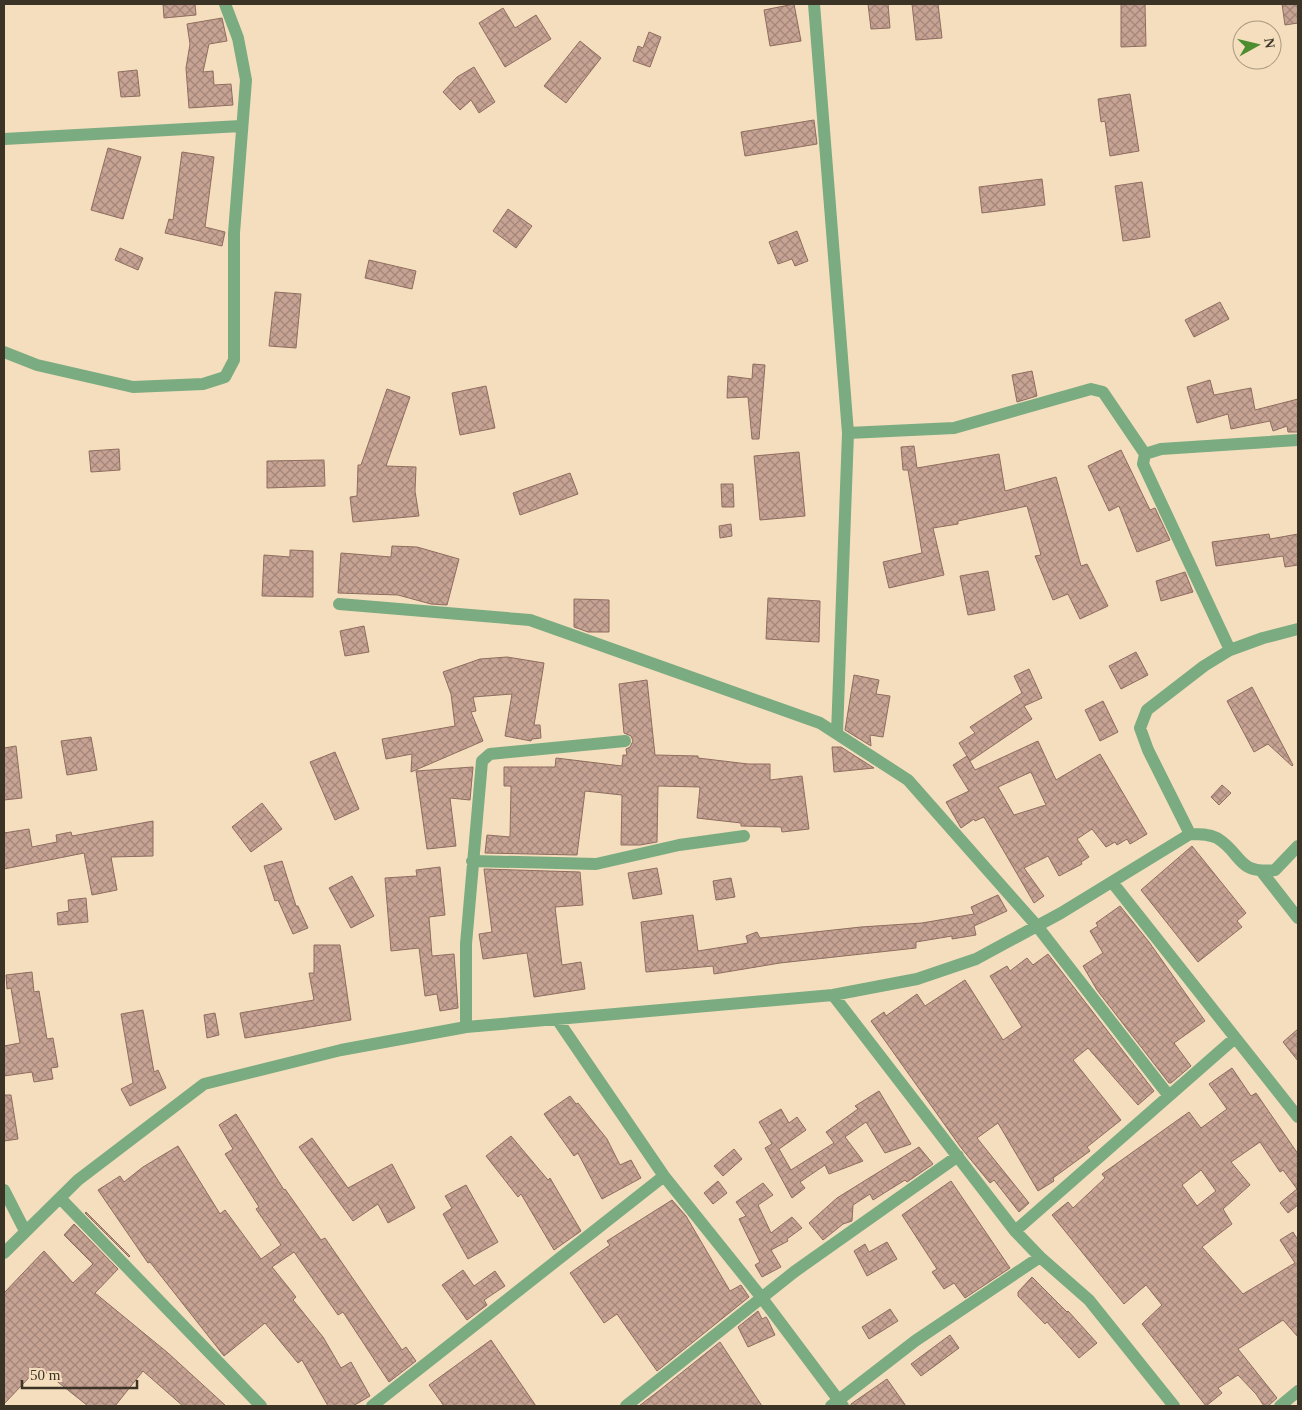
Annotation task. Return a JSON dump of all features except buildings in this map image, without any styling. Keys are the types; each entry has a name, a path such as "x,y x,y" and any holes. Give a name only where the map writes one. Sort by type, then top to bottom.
{"street":[{"path":"4,352 36,365 133,387 203,384 225,377 234,360 234,232 246,80 238,38 225,4"},
{"path":"814,4 848,433 837,734"},
{"path":"4,139 241,126"},
{"path":"848,433 954,428 1091,389 1102,392 1145,454 1143,464 1230,650"},
{"path":"1145,454 1161,449 1298,440"},
{"path":"340,604 530,620 820,723 908,780 1037,926 1169,1096"},
{"path":"1190,834 1148,750 1140,728 1147,710 1204,666 1230,650 1263,638 1298,629"},
{"path":"466,1028 466,944 482,761 490,754 625,741"},
{"path":"4,1253 60,1198 124,1144 204,1084 341,1050 466,1028 833,995 917,979 976,959 1037,926 1190,834 1205,834 1217,838 1248,869 1262,872 1275,870 1298,846"},
{"path":"472,861 596,864 679,846 744,836"},
{"path":"1262,872 1298,918"},
{"path":"1112,882 1298,1117"},
{"path":"833,995 1016,1231 1040,1257 1089,1300 1174,1406"},
{"path":"557,1019 664,1176 762,1298 838,1404 915,1341 1040,1257"},
{"path":"1016,1231 1236,1038"},
{"path":"626,1406 801,1266 958,1156"},
{"path":"372,1406 664,1176"},
{"path":"4,1190 25,1231"},
{"path":"60,1198 261,1406"},
{"path":"1280,1406 1298,1391"}]}
